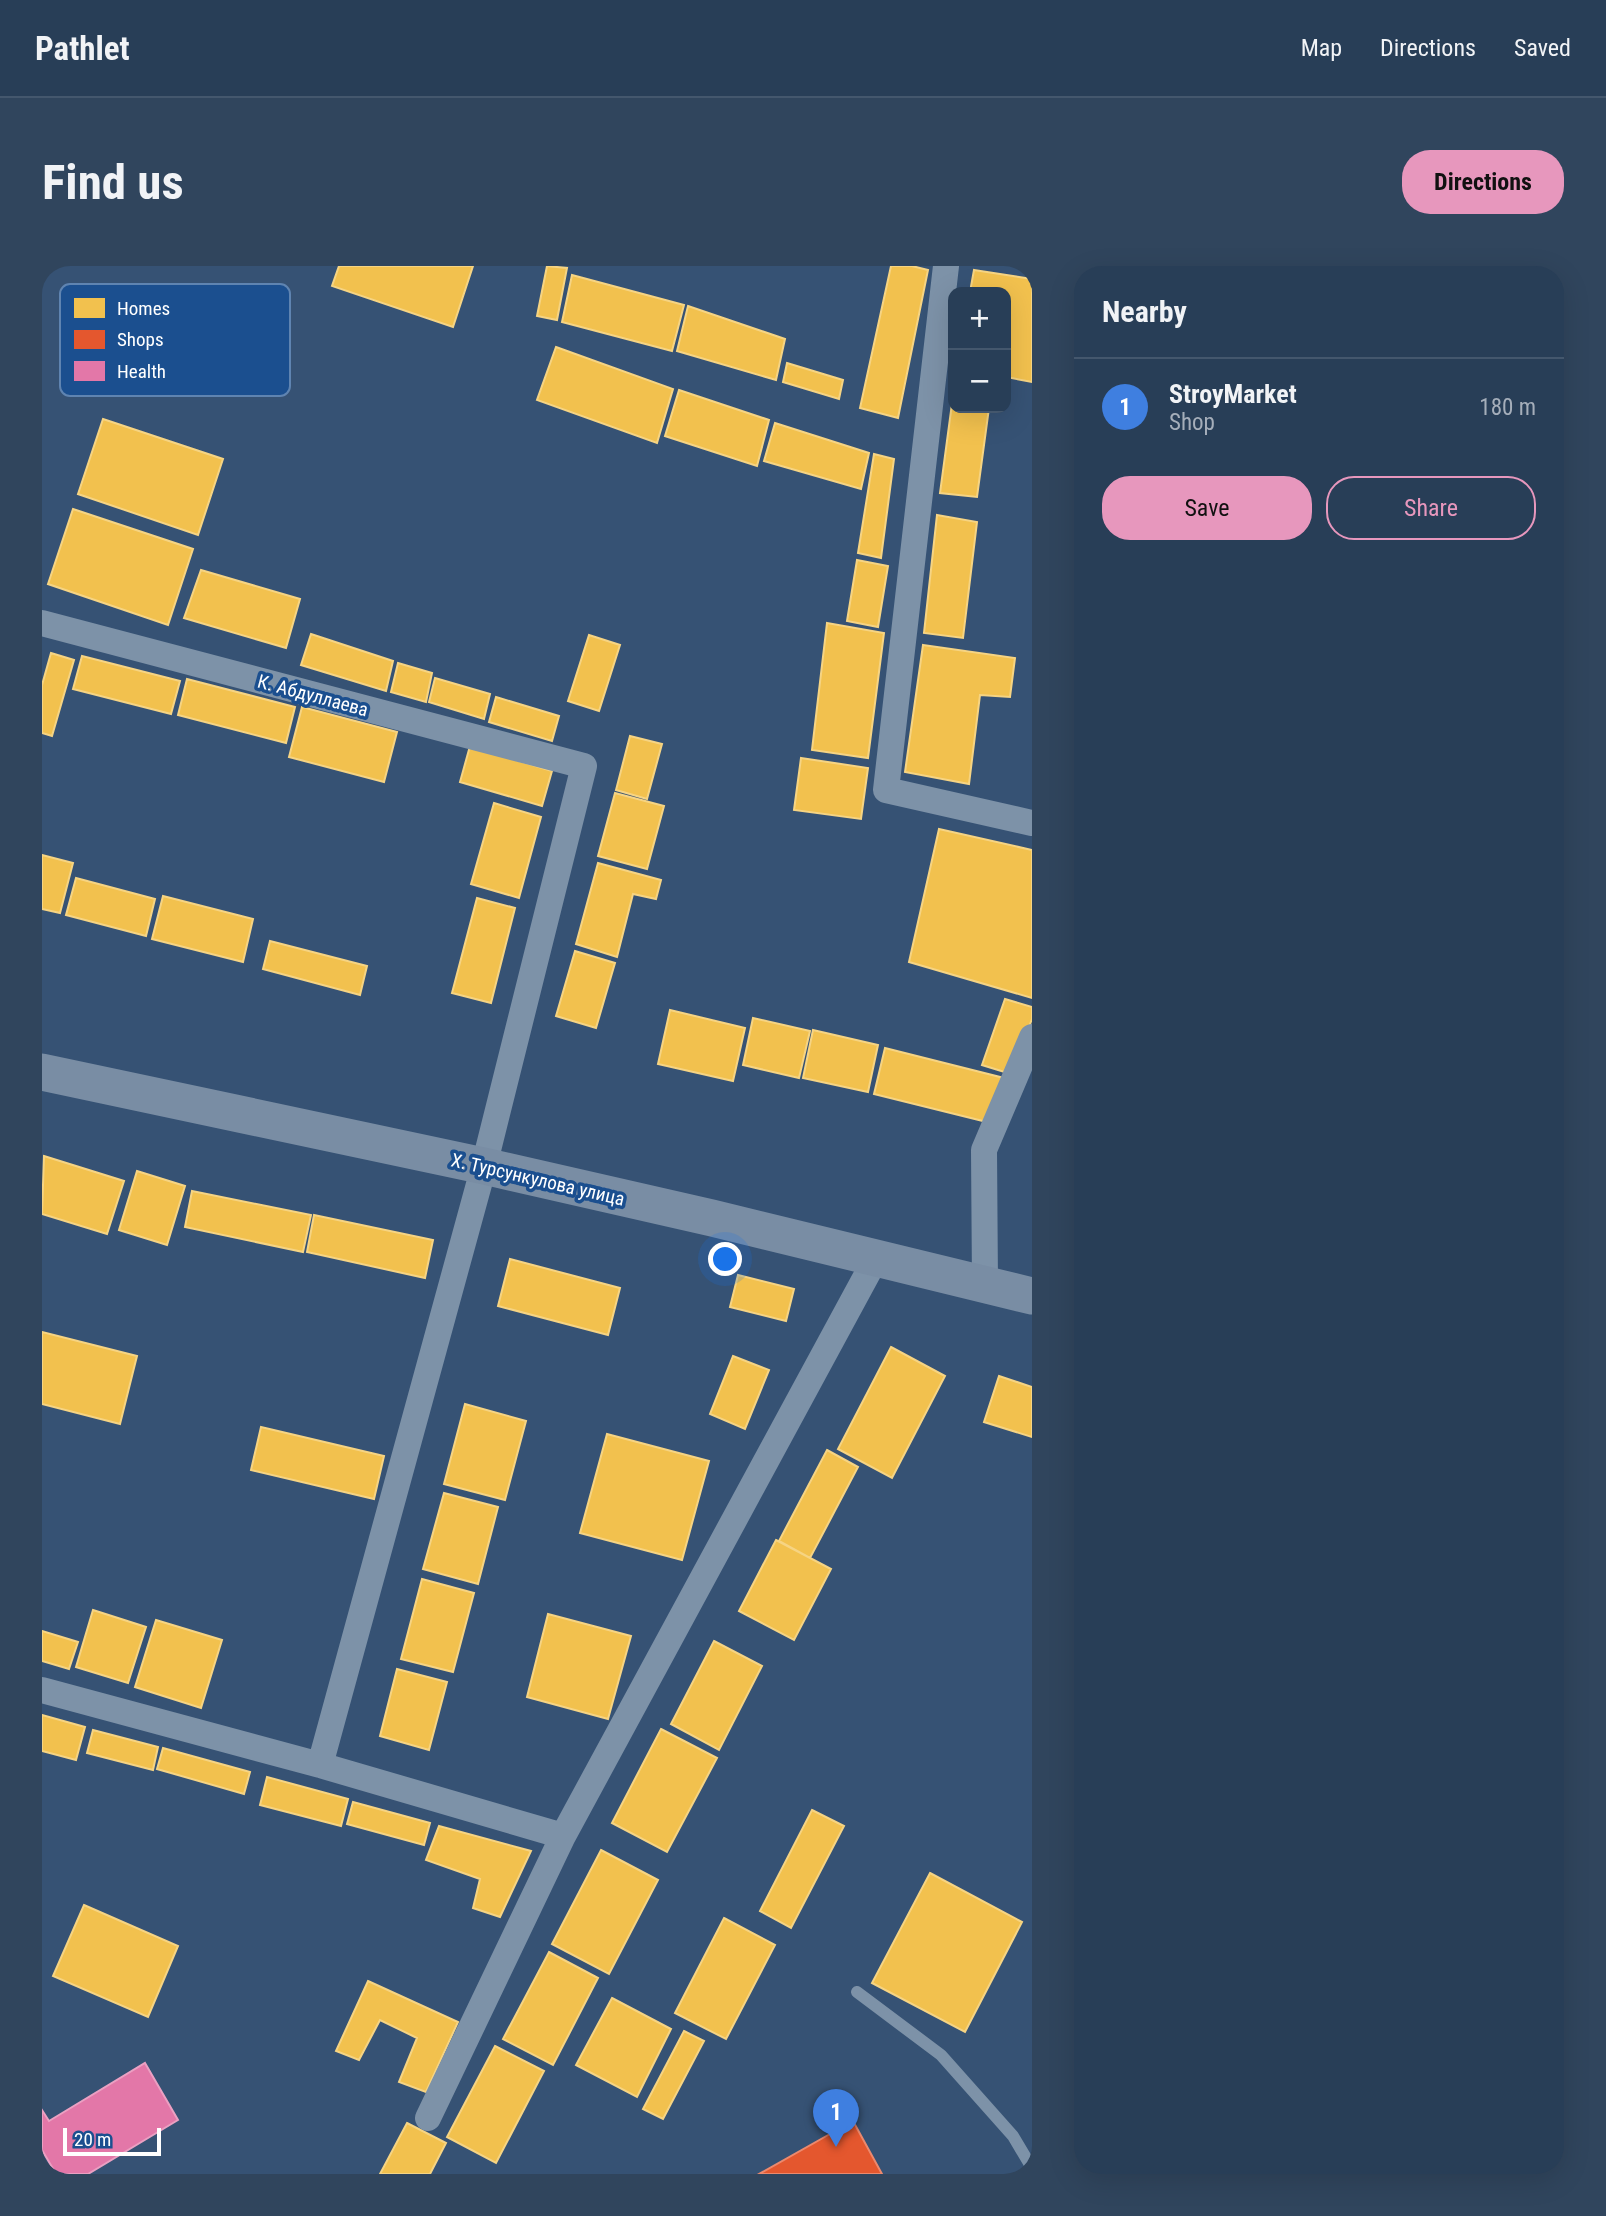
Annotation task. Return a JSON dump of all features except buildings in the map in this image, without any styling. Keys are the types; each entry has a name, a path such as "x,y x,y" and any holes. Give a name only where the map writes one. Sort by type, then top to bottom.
{"street":[{"path":"946,266 886,790 1032,823"},
{"name":"К. Абдуллаева","path":"42,623 584,766 484,1166"},
{"path":"985,1285 984,1150 1032,1037"},
{"name":"Х. Турсункулова улица","path":"42,1072 484,1166 1032,1296"},
{"path":"320,1765 484,1166"},
{"path":"428,2118 563,1836 876,1258"},
{"path":"42,1690 320,1765 563,1836"}],"lane":[{"path":"857,1992 941,2055 1013,2136 1032,2168"}],"place":[{"name":"StroyMarket","path":"836,2147"}]}
